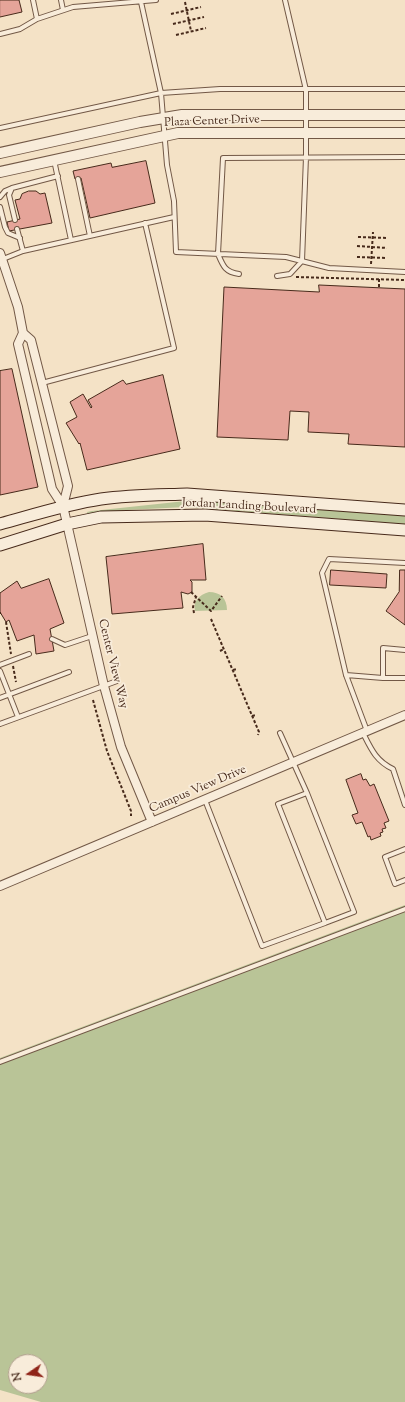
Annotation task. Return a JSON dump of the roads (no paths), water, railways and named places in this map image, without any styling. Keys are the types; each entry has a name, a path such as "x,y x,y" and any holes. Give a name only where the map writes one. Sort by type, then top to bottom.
{"main road":[{"name":"Jordan Landing Boulevard","path":"0,524 63,506 102,499 187,494 405,510"},
{"name":"Jordan Landing Boulevard","path":"0,545 67,524 101,517 205,514 405,530"}],"street":[{"name":"Plaza Center Drive","path":"0,153 164,117 182,115 405,115"},
{"name":"Plaza Center Drive","path":"0,172 178,133 405,133"},
{"name":"Center View Way","path":"2,256 18,307 23,333 18,344 52,489 63,506 104,686 121,747 152,822"},
{"name":"Center View Way","path":"23,333 31,340 68,486 63,506"},
{"name":"Campus View Drive","path":"0,886 405,715"}],"lane":[{"path":"32,0 37,19"},
{"path":"61,0 63,10"},
{"path":"0,34 20,29 37,19 63,10 84,5 156,0"},
{"path":"277,276 290,274 302,261 306,157 306,90 285,0"},
{"path":"142,2 161,92 167,165 174,201 176,252 286,257 329,268 405,272"},
{"path":"0,128 161,92 188,90 405,89"},
{"path":"239,274 224,269 218,254 223,158 405,157"},
{"path":"54,159 71,240"},
{"path":"0,197 5,191 12,188 58,176"},
{"path":"78,178 90,236"},
{"path":"12,188 9,195 15,220"},
{"path":"0,207 8,234 20,238"},
{"path":"2,256 23,250 174,217"},
{"path":"41,383 174,348 145,224"},
{"path":"17,230 23,250"},
{"path":"405,563 329,559 322,573 346,676 365,732 373,754 378,760 393,769 405,805"},
{"path":"52,639 65,645 92,636"},
{"path":"383,678 383,648 405,650"},
{"path":"0,665 29,654"},
{"path":"0,671 18,717"},
{"path":"0,698 69,672"},
{"path":"346,676 405,678"},
{"path":"0,724 117,681"},
{"path":"205,800 262,946 354,912 307,793 280,733"},
{"path":"307,793 278,804 325,922"},
{"path":"405,849 385,857 395,884 405,880"},
{"path":"0,1062 405,909"}]}
